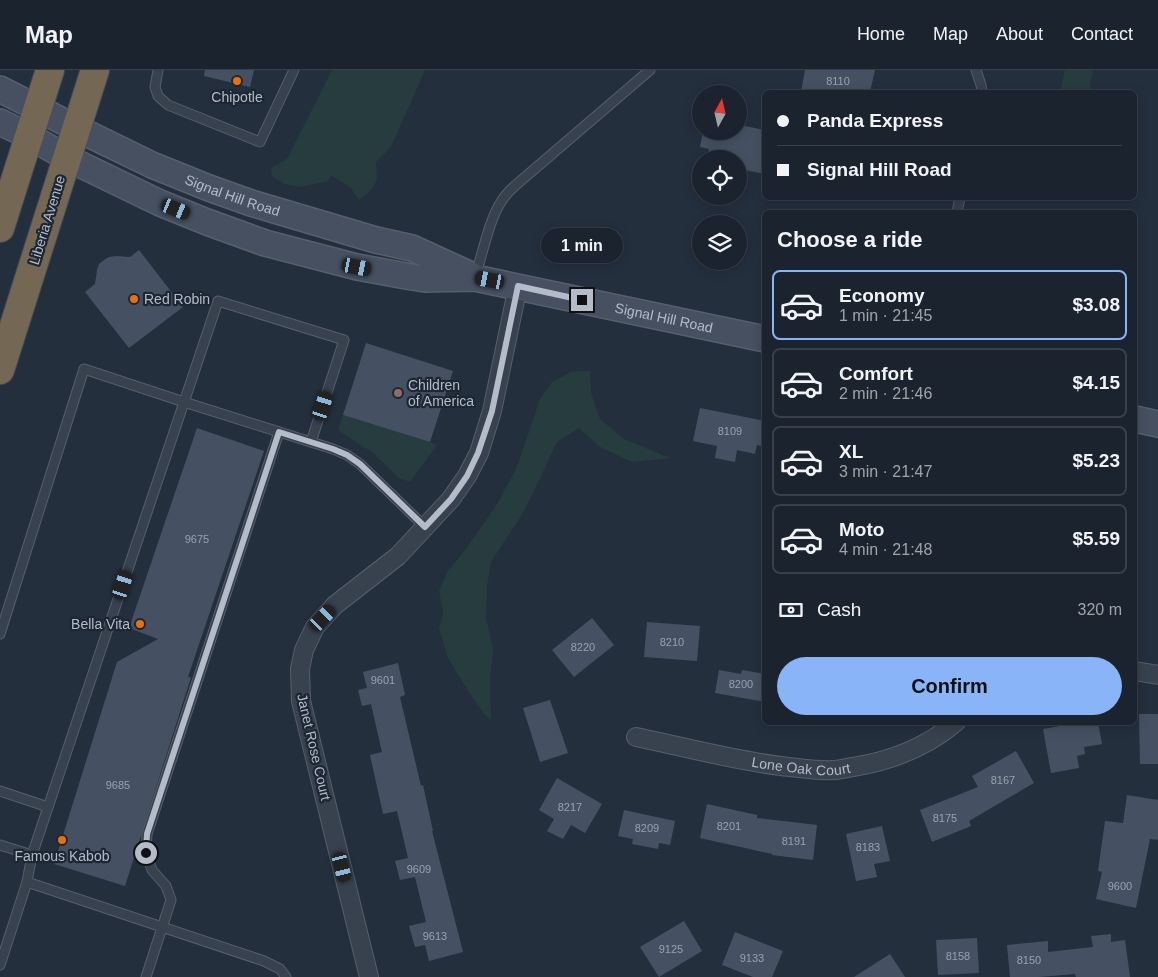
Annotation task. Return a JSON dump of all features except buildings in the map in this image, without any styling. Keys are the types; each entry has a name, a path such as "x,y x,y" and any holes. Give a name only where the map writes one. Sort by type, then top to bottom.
{"highway":[{"path":"0,228 50,70"},
{"name":"Liberia Avenue","path":"0,370 95,70"}],"main road":[{"name":"Signal Hill Road","path":"0,89 76,128 152,164 209,188 251,203 341,230 412,248 475,278"},
{"name":"Signal Hill Road","path":"0,122 67,158 160,203 265,243 357,267 425,279 475,278 762,338"},
{"path":"1137,419 1158,424"}],"street":[{"name":"Janet Rose Court","path":"369,977 301,701 300,669 304,650 315,627 336,605 398,556 451,499 467,476 478,453 492,411 518,286"},
{"path":"1137,671 1158,675"},
{"name":"Lone Oak Court","path":"636,737 755,763 810,770 834,770 874,764 899,756 929,742 953,725"}],"lane":[{"path":"158,70 155,87 158,96 168,105 260,142 294,70"},
{"path":"475,278 495,213 508,192 650,70"},
{"path":"976,70 982,90"},
{"path":"0,966 27,882 32,855 218,301 344,340 311,442"},
{"path":"0,634 84,369 347,455 360,464 425,527"},
{"path":"146,977 171,900 166,886 152,870 146,853 147,834 279,432"},
{"path":"0,791 48,807"},
{"path":"0,845 32,855"},
{"path":"27,882 264,961 280,969 286,977"}],"green space":[{"path":"332,70 425,70 391,147 376,162 377,179 372,189 359,200 351,188 331,175 328,181 300,187 284,184 272,176 271,168 287,159"},
{"path":"1065,70 1093,70 1091,90 1060,90"},
{"path":"590,371 591,393 600,419 624,439 670,458 632,462 600,447 579,428 557,442 521,516 491,562 487,586 486,618 493,649 490,681 491,720 470,694 448,658 439,629 443,613 439,591 448,571 497,504 517,467 540,399 552,382 571,372"},
{"path":"343,415 437,445 410,482 399,478 370,450 338,430"}],"place":[{"name":"Chipotle","path":"237,81"},
{"name":"Red Robin","path":"134,299"},
{"name":"Children of America","path":"398,393"},
{"name":"Bella Vita","path":"140,624"},
{"name":"Famous Kabob","path":"62,840"}],"route":[{"path":"146,853 147,834 279,432 347,455 360,464 425,527 451,499 467,476 485,435 492,411 518,286 582,300"}]}
